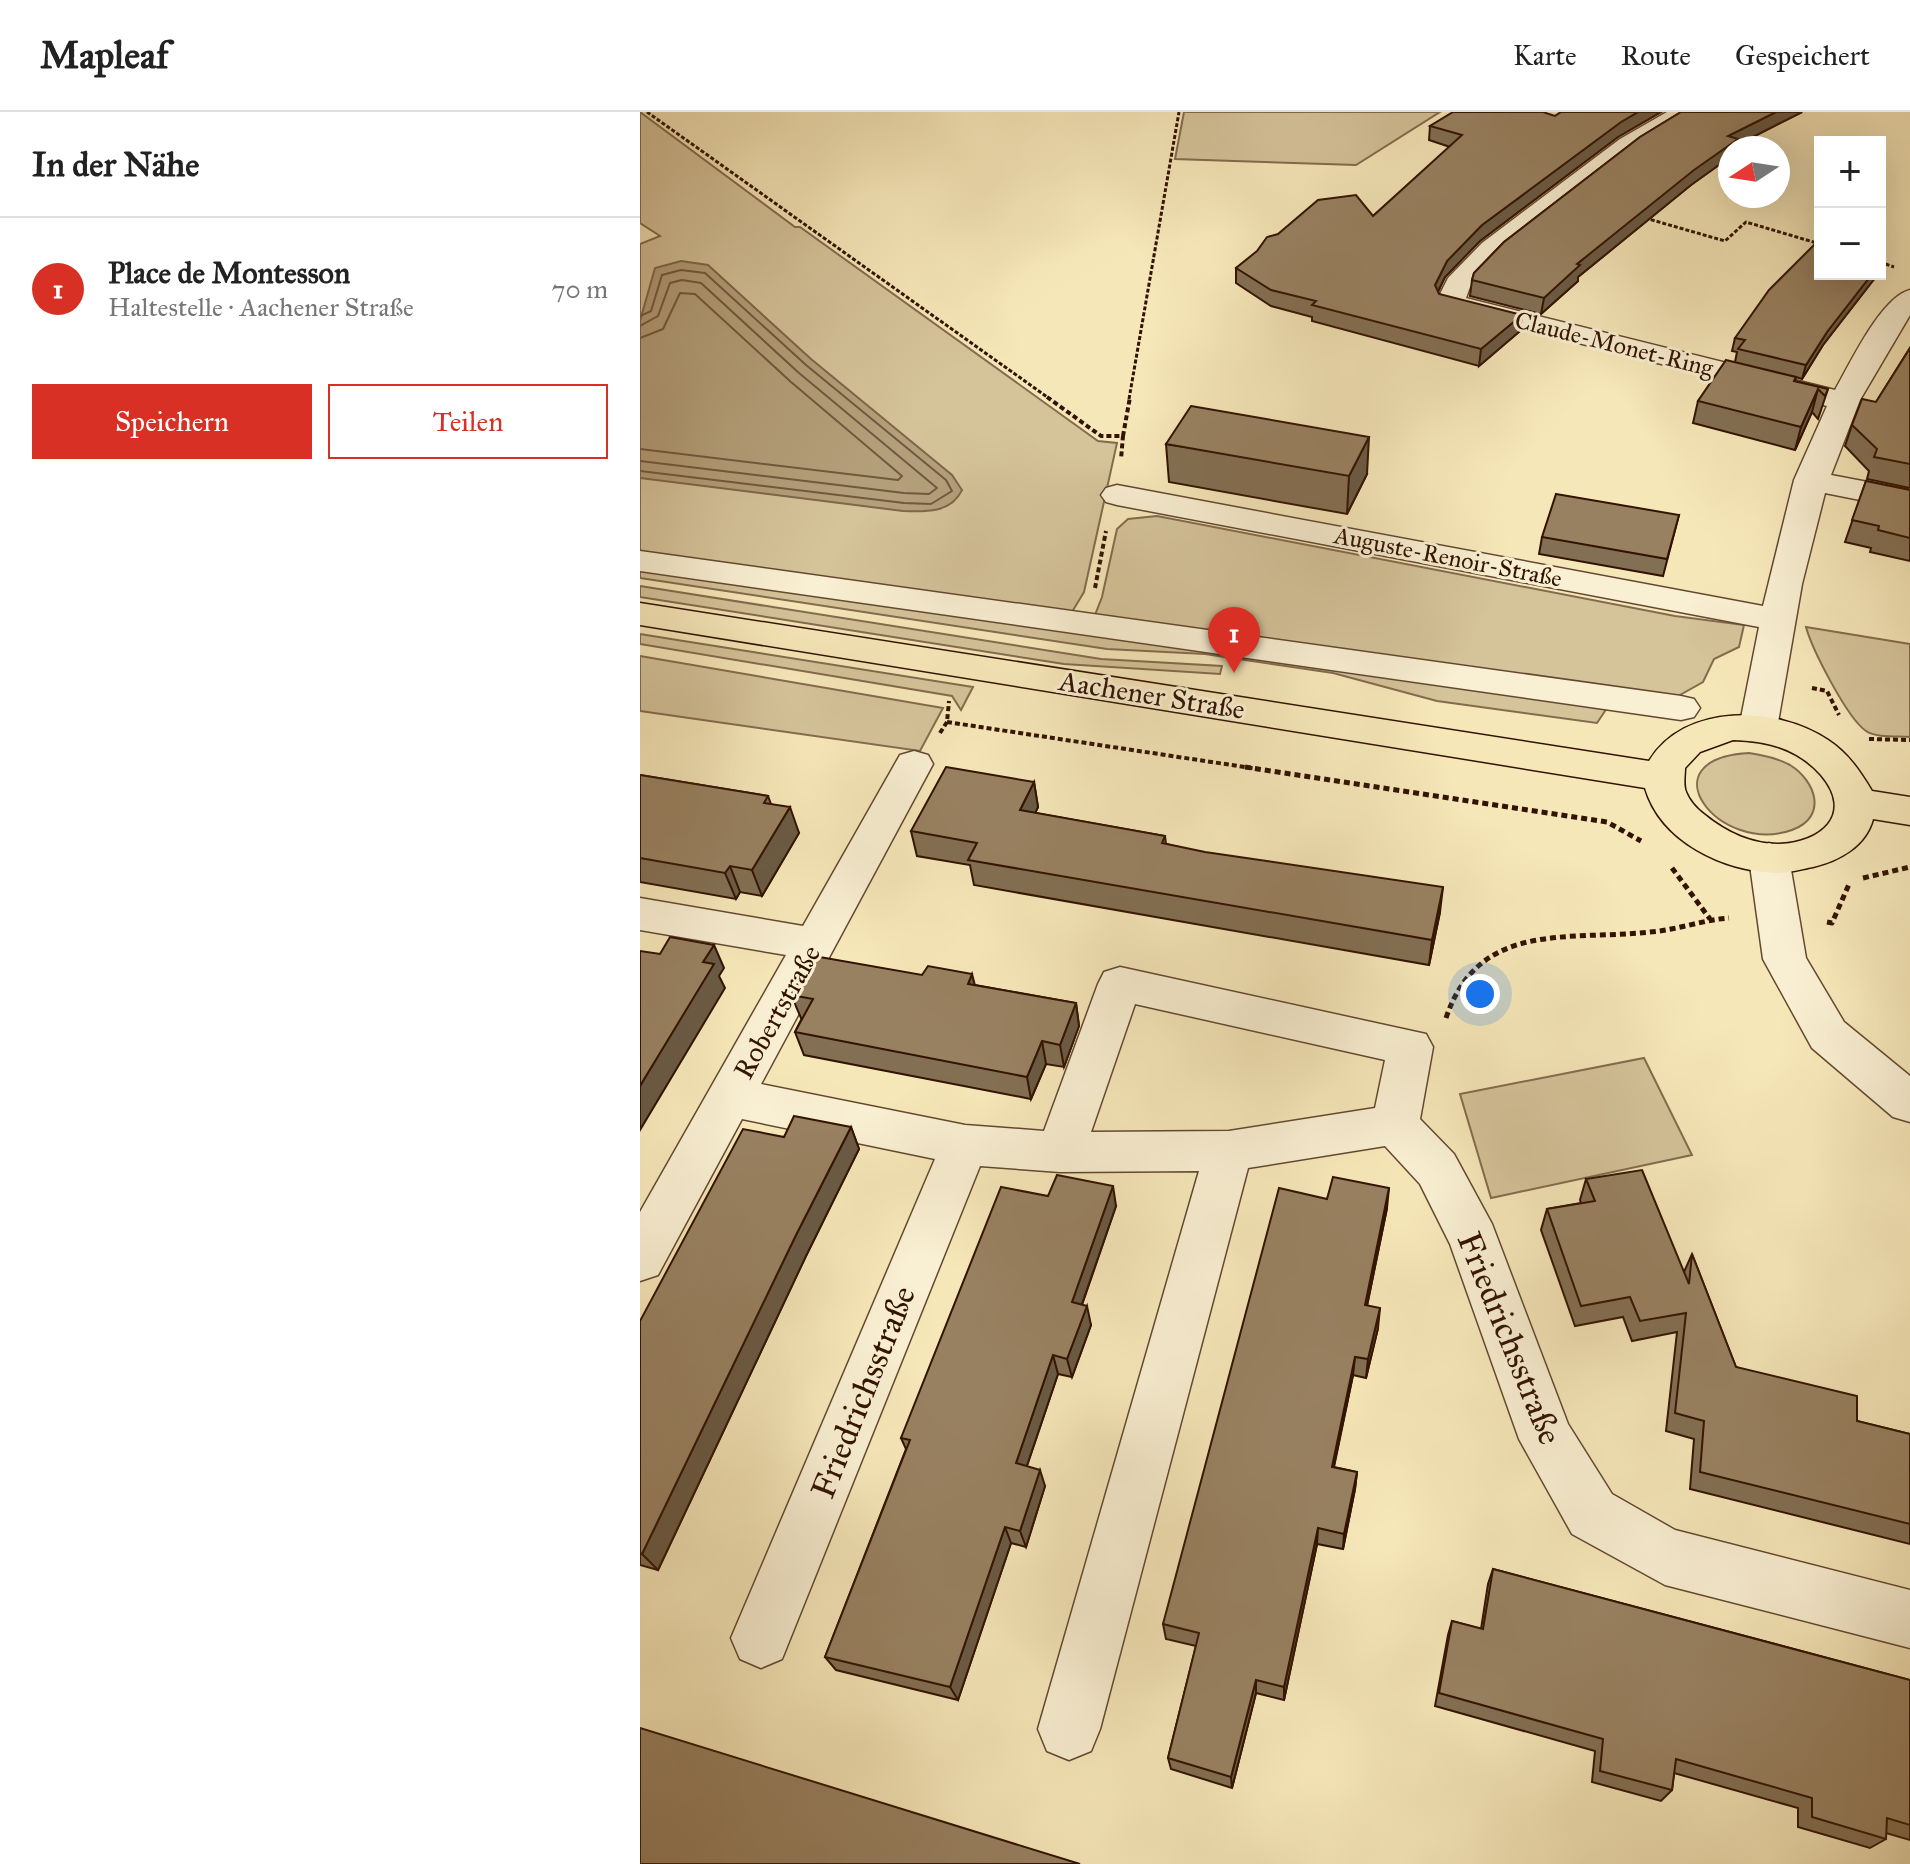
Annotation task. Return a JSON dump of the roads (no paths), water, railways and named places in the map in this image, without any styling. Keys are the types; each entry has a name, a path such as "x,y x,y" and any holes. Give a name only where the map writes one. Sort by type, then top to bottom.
{"main road":[{"name":"Aachener Straße","path":"640,614 1663,777"},
{"path":"1730,727 1758,728 1794,737 1825,754 1847,777 1856,803 1851,826 1833,845 1804,856 1769,858 1735,852 1705,839 1682,820 1667,799 1663,777 1669,758 1683,743 1704,732 1730,727"},
{"path":"1856,803 1910,811"}],"street":[{"name":"Claude-Monet-Ring","path":"1684,112 1628,144 1491,249 1458,284 1450,302 1841,401"},
{"path":"1758,728 1778,620 1810,480 1841,401 1893,315 1910,298"},
{"path":"1810,480 1910,500"},
{"name":"Auguste-Renoir-Straße","path":"1117,495 1778,620"},
{"path":"640,561 1681,708"},
{"name":"Robertstraße","path":"640,1259 914,764"},
{"path":"1769,858 1785,959 1828,1035 1910,1103"},
{"path":"640,914 814,944"},
{"path":"731,1097 965,1145 1060,1152 1229,1151 1395,1125 1410,1047 1120,984 1060,1152"},
{"name":"Friedrichsstraße","path":"1395,1125 1437,1169 1474,1240 1546,1439 1592,1514 1665,1556 1910,1619"},
{"name":"Friedrichsstraße","path":"761,1638 965,1145"},
{"path":"1069,1729 1229,1151"}],"water":[{"path":"681,261 708,265 811,359 952,475 962,490 957,498 937,510 903,511 640,478 640,321 655,268"}],"place":[{"name":"Place de Montesson","path":"1234,673"}]}
